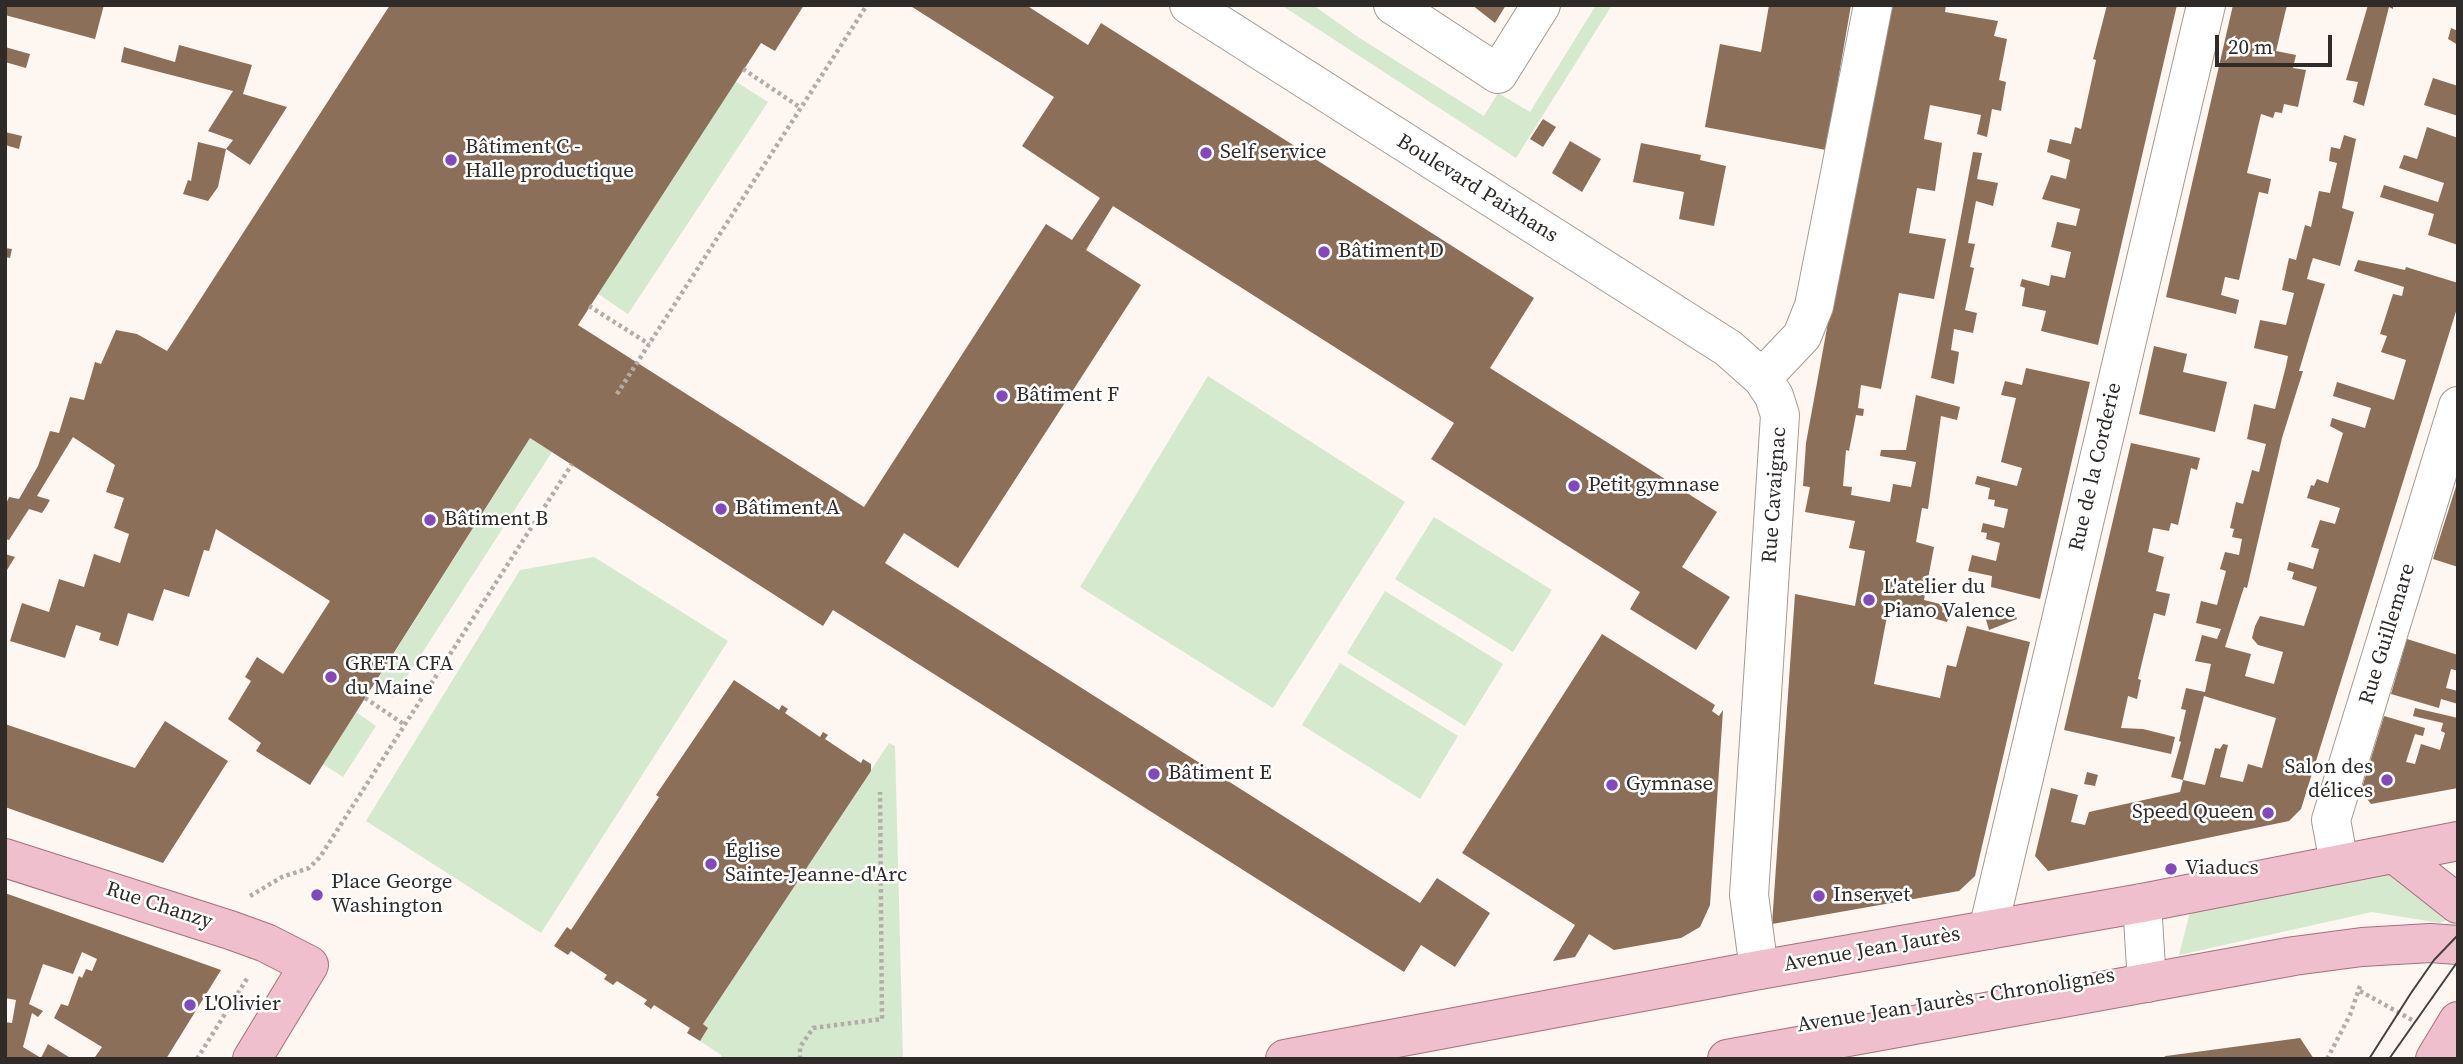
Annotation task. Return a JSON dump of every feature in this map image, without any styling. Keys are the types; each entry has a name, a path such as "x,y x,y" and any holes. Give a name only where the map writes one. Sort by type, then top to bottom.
{"main road":[{"name":"Avenue Jean Jaurès","path":"1286,1059 1759,970 2142,903 2458,841"},
{"path":"2396,855 2458,904"},
{"name":"Rue Chanzy","path":"5,858 151,902 266,943 309,965 251,1059"},
{"path":"1727,1059 2146,977 2362,947 2458,944"}],"street":[{"name":"Boulevard Paixhans","path":"1189,5 1728,348 1762,378"},
{"path":"1393,5 1498,74 1541,5"},
{"path":"1762,378 1802,336 1814,306 1873,5"},
{"name":"Rue de la Corderie","path":"1988,930 2207,5"},
{"name":"Rue Cavaignac","path":"1759,970 1749,895 1780,415 1774,396 1762,378"},
{"name":"Rue Guillemare","path":"2339,863 2331,820 2458,406"},
{"path":"2142,903 2146,977"}],"path":[{"path":"617,394 867,5"},
{"path":"743,69 801,108"},
{"path":"589,306 649,344"},
{"path":"242,903 260,888 309,868 320,857 572,464"},
{"path":"365,698 405,725"},
{"path":"800,1059 800,1047 813,1028 882,1019 880,792"},
{"path":"197,1059 250,974"},
{"path":"2360,991 2447,1039"}],"green space":[{"path":"1281,5 1313,5 1358,37 1484,116 1498,93 1530,112 1596,5 1612,5 1516,158"},
{"path":"735,81 768,102 628,314 598,294"},
{"path":"1208,376 1405,502 1273,708 1080,587"},
{"path":"530,438 552,452 393,698 374,685"},
{"path":"1434,517 1552,590 1513,652 1395,579"},
{"path":"594,557 728,641 541,933 366,821 520,570"},
{"path":"1385,591 1503,664 1465,726 1347,653"},
{"path":"1340,663 1458,736 1420,799 1302,725"},
{"path":"356,712 376,726 343,777 323,764"},
{"path":"889,743 895,746 903,1059 721,1059 721,1055 700,1041 708,1028 703,1024"},
{"path":"2392,873 2446,920 2440,923 2372,912 2179,955 2190,912"}],"building":[{"path":"5,5 104,5 95,39 5,15"},
{"path":"390,5 804,5 775,51 761,43 578,325 864,507 1046,224 1072,240 1100,198 1022,146 1054,97 909,5 1026,5 1088,45 1101,23 1534,298 1490,368 1717,512 1682,567 1730,597 1696,650 1630,609 1640,592 1431,459 1454,423 1113,206 1086,250 1141,285 958,568 904,533 885,563 1420,903 1437,878 1490,913 1455,967 1421,945 1404,972 833,610 823,626 530,438 310,785 256,751 261,743 228,719 251,681 245,677 257,657 283,674 330,601 216,529 209,551 204,550 189,597 164,589 153,621 128,613 118,646 99,640 101,633 76,625 65,658 10,641 22,603 49,612 59,579 84,587 94,554 120,563 129,534 114,528 124,498 106,492 115,465 73,437 37,496 50,500 46,507 42,513 29,509 9,540 5,539 5,506 9,497 19,499 38,466 50,431 59,433 70,397 84,400 95,362 101,364 116,330 137,334 167,351"},
{"path":"1472,5 1506,5 1495,23"},
{"path":"1769,5 1851,5 1826,150 1705,127 1720,44 1761,52"},
{"path":"1886,5 1946,5 1945,12 1998,21 1994,36 2007,39 1999,80 2006,82 2001,111 1992,109 1987,137 1977,134 1981,115 1930,105 1924,139 1942,143 1935,191 1917,188 1909,233 1946,239 1934,299 1899,293 1881,389 1861,385 1858,408 1864,409 1863,416 1856,415 1849,451 1846,450 1843,486 1852,487 1851,495 1890,502 1893,484 1911,487 1916,462 1880,456 1881,450 1906,450 1916,395 1960,407 1957,420 1941,416 1928,509 1922,508 1916,542 1934,547 1924,600 1944,605 1942,612 1950,615 1947,622 1889,606 1874,684 1940,698 1947,665 1956,667 1967,626 2030,642 1975,876 1959,891 1772,924 1795,594 1855,606 1865,551 1849,548 1855,521 1805,512 1810,487 1803,486 1806,443"},
{"path":"2107,5 2177,5 2098,345 2041,331 2046,311 2022,306 2025,288 2020,286 2022,279 2049,286 2051,275 2065,278 2071,252 2051,247 2057,222 2076,226 2080,209 2042,199 2051,175 2066,179 2070,160 2047,152 2050,139 2071,144 2075,127 2081,129 2096,60 2093,59"},
{"path":"2233,5 2287,5 2276,51 2296,55 2293,68 2306,70 2298,107 2284,104 2282,113 2275,112 2273,118 2261,114 2247,173 2271,179 2268,194 2259,192 2239,280 2225,277 2221,295 2239,300 2236,314 2166,297"},
{"path":"2368,5 2393,5 2393,9 2389,7 2364,106 2353,102 2358,82 2346,80"},
{"path":"2451,28 2458,31 2458,45 2448,39"},
{"path":"179,45 252,65 243,94 287,107 250,165 226,149 233,140 208,131 233,91 121,62 124,47 175,62"},
{"path":"5,47 30,54 26,68 5,62"},
{"path":"2433,78 2458,86 2458,116 2424,105"},
{"path":"1543,119 1556,127 1543,147 1530,139"},
{"path":"2427,127 2458,138 2458,245 2428,235 2434,214 2380,197 2384,185 2438,202 2444,183 2399,168 2404,155 2417,159"},
{"path":"5,132 22,136 19,149 5,145"},
{"path":"2344,135 2356,139 2342,208 2354,212 2340,266 2313,258 2311,264 2307,279 2325,284 2299,371 2303,371 2282,438 2247,588 2244,587 2225,647 2251,654 2245,676 2274,684 2283,652 2258,645 2252,638 2255,626 2260,616 2304,626 2317,587 2292,579 2294,572 2287,570 2289,562 2313,569 2319,549 2311,547 2320,520 2335,524 2340,508 2307,498 2311,485 2314,486 2317,479 2328,483 2343,433 2330,426 2332,418 2365,428 2371,408 2333,396 2337,382 2394,400 2406,360 2381,352 2387,336 2380,334 2393,294 2402,296 2404,287 2354,271 2358,260 2405,270 2406,267 2458,283 2458,305 2301,809 2289,821 2048,871 2035,856 2051,788 2078,795 2071,822 2085,825 2089,812 2180,792 2183,780 2171,777 2181,742 2179,741 2186,710 2181,709 2186,688 2205,692 2211,664 2195,661 2202,635 2217,639 2221,629 2196,623 2201,601 2217,605 2226,571 2220,569 2225,552 2239,555 2242,539 2232,537 2234,529 2230,528 2236,502 2243,504 2252,470 2259,472 2266,444 2247,439 2254,404 2275,409 2288,356 2254,348 2260,320 2286,325 2294,293 2282,290 2289,258 2296,260 2305,225 2311,227 2319,191 2330,193 2337,163 2329,161 2331,147 2340,149","holes":["2204,696 2276,718 2262,768 2248,764 2243,782 2220,777 2228,745 2223,744 2220,749 2215,748 2205,785 2183,780"]},
{"path":"1570,141 1601,159 1582,192 1552,173"},
{"path":"198,142 226,149 218,187 208,201 183,194 188,180 191,181"},
{"path":"1641,143 1701,155 1700,160 1726,166 1714,226 1679,219 1684,192 1633,182"},
{"path":"1973,152 1982,153 1977,179 1998,183 1993,206 1976,201 1968,243 1975,244 1970,267 1974,268 1965,310 1977,313 1973,333 1954,329 1951,350 1959,352 1954,384 1931,378"},
{"path":"5,248 12,249 10,258 5,257"},
{"path":"2154,346 2187,354 2183,372 2227,382 2215,432 2139,414"},
{"path":"2026,368 2090,382 2040,599 1991,587 1992,576 1968,571 1972,555 1996,561 2000,543 1986,539 1987,533 1981,532 1983,523 2004,528 2008,509 1994,506 1995,500 1988,499 1990,488 1975,484 1977,476 2017,486 2022,468 2001,462 2016,398 2001,395 2005,381 2022,385"},
{"path":"2131,443 2200,458 2197,470 2191,468 2178,525 2171,523 2169,531 2153,528 2148,552 2164,557 2156,591 2170,594 2165,616 2154,613 2138,679 2141,680 2137,699 2128,696 2121,728 2143,729 2175,737 2171,754 2064,730"},
{"path":"2458,480 2458,567 2433,559"},
{"path":"5,554 15,557 7,570 5,570"},
{"path":"2011,605 2017,619 1989,630 1985,616"},
{"name":"Gymnase","path":"1602,634 1715,705 1712,711 1719,716 1723,710 1710,905 1700,927 1681,938 1614,950 1589,934 1575,957 1553,961 1575,925 1462,853"},
{"path":"2407,639 2458,655 2458,671 2451,669 2446,688 2458,691 2458,704 2441,699 2439,708 2391,694"},
{"name":"Église Sainte-Jeanne-d'Arc","path":"734,680 779,710 782,705 788,709 785,713 820,737 823,732 828,735 825,739 861,763 863,759 871,764 871,771 703,1024 708,1028 700,1041 687,1033 690,1028 654,1005 651,1009 644,1004 647,1000 617,981 613,985 604,979 607,975 571,951 568,955 554,946 567,927 571,930 659,797 656,795"},
{"path":"2415,708 2458,718 2458,788 2371,804 2361,791 2384,716 2425,728 2423,736 2415,734 2406,762 2415,764 2421,744 2440,750 2445,733 2441,731 2443,723 2413,716"},
{"path":"165,721 228,761 163,863 5,807 5,724 135,768"},
{"path":"2087,772 2098,775 2095,786 2084,784"},
{"path":"5,893 221,970 166,1059 97,1059 95,1057 102,1047 54,1018 61,1004 68,1006 79,976 82,978 86,969 92,971 97,959 82,952 73,974 43,964 29,1004 43,1011 38,1017 32,1013 23,1047 41,1058 48,1044 72,1059 5,1059 5,1022 12,1023 16,1000 5,998"},
{"path":"2300,1038 2314,1059 2160,1059 2166,1056"}],"tram line":[{"path":"2369,1059 2434,960 2458,935"},
{"path":"2389,1059 2458,961"}],"place":[{"name":"Self service","path":"1206,153"},
{"name":"Bâtiment C - Halle productique","path":"451,160"},
{"name":"Bâtiment D","path":"1324,252"},
{"name":"Bâtiment F","path":"1002,396"},
{"name":"Petit gymnase","path":"1574,486"},
{"name":"Bâtiment A","path":"721,509"},
{"name":"Bâtiment B","path":"430,520"},
{"name":"L'atelier du Piano Valence","path":"1869,600"},
{"name":"GRETA CFA du Maine","path":"331,677"},
{"name":"Bâtiment E","path":"1154,774"},
{"name":"Salon des délices","path":"2387,780"},
{"name":"Gymnase","path":"1612,785"},
{"name":"Speed Queen","path":"2268,813"},
{"name":"Église Sainte-Jeanne-d'Arc","path":"711,864"},
{"name":"Viaducs","path":"2171,869"},
{"name":"Place George Washington","path":"317,895"},
{"name":"Inservet","path":"1819,896"},
{"name":"L'Olivier","path":"190,1005"}]}
